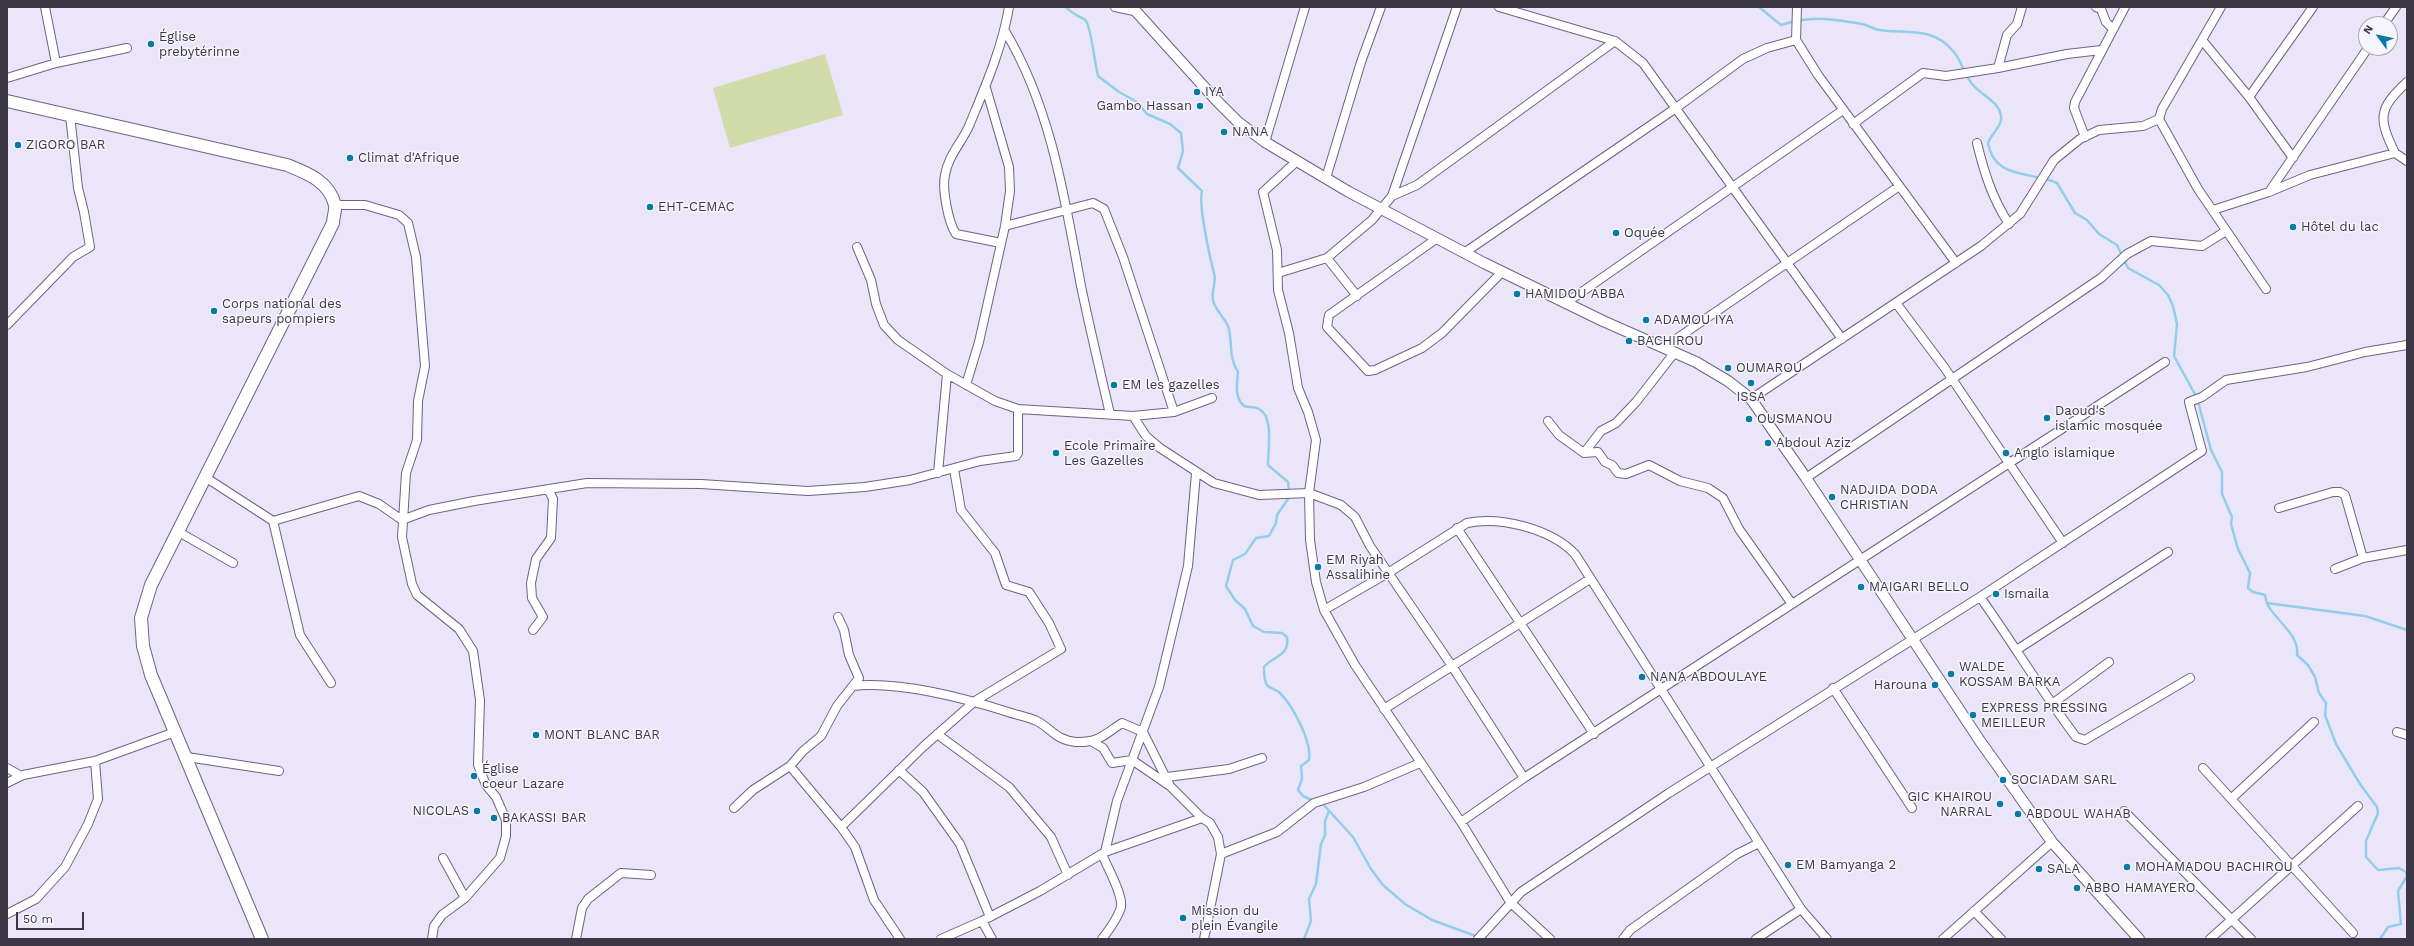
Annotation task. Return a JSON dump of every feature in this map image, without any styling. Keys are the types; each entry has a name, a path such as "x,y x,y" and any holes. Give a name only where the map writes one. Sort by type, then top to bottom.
{"main road":[{"path":"7,101 287,165 322,182 335,205 333,223 150,585 141,618 143,646 151,675 187,757 262,939"}],"street":[{"path":"45,7 56,64"},
{"path":"1001,243 956,234 943,188 947,165 968,127 986,88 1005,31 1009,7"},
{"path":"1115,7 1133,9 1238,122 1265,142 1297,162 1381,210 1436,239 1566,303 1696,362 1728,380 1751,399 1806,478 1980,741 2052,842 2139,939"},
{"path":"1265,142 1305,7"},
{"path":"1326,178 1361,62 1381,7"},
{"path":"1278,273 1327,258 1372,220 1392,196 1457,7"},
{"path":"1499,7 1615,41 1643,63 1842,339"},
{"path":"1998,68 2007,35 2017,24 2022,7"},
{"path":"2096,7 2101,9 2106,22 2113,29"},
{"path":"2085,137 2074,108 2075,102 2101,50 2125,7"},
{"path":"1751,399 1956,263 2009,224 2026,207 2038,184 2054,160 2085,137 2099,130 2143,126 2159,118 2162,109 2220,7"},
{"path":"2249,97 2313,7"},
{"path":"2390,16 2396,7"},
{"path":"1797,8 1796,36 1843,110 1898,187 1956,263"},
{"path":"1005,31 1020,55 1040,105 1067,210 1110,414"},
{"path":"1464,253 1676,108 1742,60 1796,36"},
{"path":"2202,40 2249,97 2293,158"},
{"path":"1392,196 1417,185 1615,41"},
{"path":"7,78 56,64 127,48"},
{"path":"1853,124 1923,73 1946,76 1998,68 2067,54 2101,50"},
{"path":"2269,192 2363,56"},
{"path":"2407,82 2394,94 2383,109 2384,131 2395,153 2407,161"},
{"path":"966,385 979,342 1005,226 1010,191 1009,167 986,88"},
{"path":"1566,303 1843,110"},
{"path":"7,325 68,262 90,247 78,188 70,115"},
{"path":"2159,118 2198,189 2266,289"},
{"path":"1977,143 1983,170 1995,202 2009,224"},
{"path":"2213,210 2269,192 2310,175 2395,153"},
{"path":"1297,162 1265,188 1263,192 1277,250 1278,290 1289,333 1298,388 1308,412 1316,440 1309,493 1310,540 1316,582 1324,610 1384,709 1461,822 1510,902 1550,939"},
{"path":"1663,348 1898,187"},
{"path":"1005,226 1093,203 1104,209 1123,257 1174,412"},
{"path":"335,205 365,205 400,215 408,223 416,257 425,366 418,401 417,440 406,473 402,537 412,584 417,594 459,630 473,651 480,700 478,765 486,785 496,798 506,820 506,836 500,858 465,898 442,915 434,926 432,939"},
{"path":"1806,478 2101,278 2127,254 2151,242 2202,246 2226,231"},
{"path":"1436,239 1329,315 1327,327 1363,368 1368,371 1375,370 1422,348 1442,333 1502,272"},
{"path":"857,247 871,280 876,304 884,325 898,340 947,374 995,401 1018,410 1133,416 1174,412 1212,398"},
{"path":"1327,258 1357,296"},
{"path":"1896,303 1952,380 2063,543"},
{"path":"1480,936 1510,902 1521,892 1709,766 1980,597 2202,451 2189,402 2202,396 2226,380 2307,366 2365,352 2407,345"},
{"path":"1584,453 1601,431 1616,423 1636,402 1675,352"},
{"path":"1461,822 1524,778 1662,691 1792,604 2165,362"},
{"path":"938,473 947,374"},
{"path":"402,520 429,510 588,483 646,482 808,491 865,487 954,470 980,461 1016,456 1018,453 1018,410"},
{"path":"1133,416 1146,436 1196,473 1214,483 1259,495 1309,493 1341,505 1355,517 1388,573 1452,666 1524,778"},
{"path":"1548,421 1560,435 1584,453 1598,452 1605,462 1612,465 1618,473 1626,474 1649,465 1680,481 1708,488 1723,498 1739,529 1792,604"},
{"path":"842,827 899,770 974,701 1061,649 1049,624 1029,592 1006,585 995,553 961,510 954,470"},
{"path":"1102,939 1113,924 1121,906 1119,894 1104,853 1117,801 1159,687 1188,566 1196,473"},
{"path":"205,477 273,522 300,635 331,683"},
{"path":"533,630 543,617 532,598 531,583 536,559 551,538 554,515 553,499 548,489"},
{"path":"2279,508 2333,492 2340,492 2345,495 2363,558"},
{"path":"273,522 359,496 379,504 402,520"},
{"path":"1324,610 1388,573 1467,523 1482,520 1510,523 1544,534 1566,544 1575,554 1801,909 1827,939"},
{"path":"1457,528 1594,734"},
{"path":"177,531 233,563"},
{"path":"2336,569 2363,558 2407,550"},
{"path":"2018,649 2168,552"},
{"path":"1384,709 1521,624 1590,579"},
{"path":"1980,597 2018,649 2052,704 2076,737 2085,740 2190,678"},
{"path":"734,808 753,790 790,766 803,751 821,736 837,706 859,678 849,655 844,630 838,617"},
{"path":"2052,704 2109,662"},
{"path":"853,686 875,683 974,701 1037,722 1062,740 1091,741 1108,735 1113,728 1122,723 1143,732 1167,776 1170,786"},
{"path":"1833,688 1912,808"},
{"path":"2232,798 2314,722"},
{"path":"7,783 21,776 95,761 175,732"},
{"path":"2397,732 2407,735"},
{"path":"937,734 1009,786 1052,837 1068,874"},
{"path":"1091,741 1103,748 1112,763 1132,760 1170,786 1202,818 1210,823 1218,837 1222,854 1204,939"},
{"path":"187,757 279,771"},
{"path":"1167,776 1229,769 1262,758"},
{"path":"7,914 36,899 65,867 88,824 98,799 95,761"},
{"path":"1222,854 1277,832 1317,802 1364,787 1420,763"},
{"path":"790,766 842,827 855,847 874,900 900,939"},
{"path":"7,768 21,776"},
{"path":"2203,768 2232,798 2290,865 2353,933"},
{"path":"899,770 923,792 960,844 992,939"},
{"path":"2210,939 2290,865 2358,806"},
{"path":"2124,811 2232,918 2251,939"},
{"path":"941,939 986,919 1104,853 1202,818"},
{"path":"1943,939 2052,842"},
{"path":"1623,939 1630,930 1731,859 1759,843"},
{"path":"443,858 465,898"},
{"path":"576,939 582,908 598,891 621,872 651,875"},
{"path":"1756,939 1801,909"},
{"path":"1974,911 2001,939"}],"green space":[{"path":"825,54 843,115 730,148 713,88"}],"waterway":[{"path":"1066,7 1086,21 1088,25 1098,76 1119,92 1137,102 1147,114 1170,124 1181,133 1183,151 1178,168 1202,191 1201,198 1203,219 1207,244 1215,276 1213,300 1228,326 1233,361 1238,372 1237,394 1244,406 1257,408 1264,413 1267,419 1269,434 1268,465 1288,482 1289,491"},
{"path":"1759,7 1781,25 1803,20 1831,19 1862,24 1879,30 1927,34 1945,43 1959,59 1967,77 1976,89 1993,102 2000,111 2001,119 1999,126 1988,143 1992,155 1998,163 2006,169 2047,179 2057,183 2075,213 2087,220 2099,234 2117,245 2128,268 2159,285 2168,295 2173,306 2177,324 2174,356 2197,398 2211,450 2222,472 2222,494 2232,517 2231,524 2238,549 2250,573 2248,588 2253,592 2265,595 2269,607 2292,635 2297,648 2297,655 2308,665 2315,677 2319,693 2326,703 2325,715 2336,744 2360,784 2377,807 2378,813 2366,841 2366,857 2378,870 2399,868 2406,872 2407,876 2398,891 2401,924 2388,927 2380,939"},
{"path":"1290,496 1277,515 1276,523 1269,536 1256,538 1245,554 1233,560 1226,586 1235,600 1245,609 1253,626 1264,632 1282,633 1287,637 1286,649 1264,667 1265,679 1268,686 1278,692 1285,699 1296,715 1305,734 1308,744 1309,760 1301,766 1302,779 1298,790 1303,796 1314,801"},
{"path":"2267,603 2365,616 2407,630"},
{"path":"1322,803 1353,837 1371,869 1383,885 1405,904 1432,920 1484,939"},
{"path":"1304,939 1311,921 1309,899 1316,884 1321,844 1325,835 1325,821 1329,811"}],"place":[{"name":"Église prebytérinne","path":"151,44"},
{"name":"IYA","path":"1197,92"},
{"name":"Gambo Hassan","path":"1200,106"},
{"name":"NANA","path":"1224,132"},
{"name":"ZIGORO BAR","path":"18,145"},
{"name":"Climat d'Afrique","path":"350,158"},
{"name":"EHT-CEMAC","path":"650,207"},
{"name":"Hôtel du lac","path":"2293,227"},
{"name":"Oquée","path":"1616,233"},
{"name":"HAMIDOU ABBA","path":"1517,294"},
{"name":"Corps national des sapeurs pompiers","path":"214,311"},
{"name":"ADAMOU IYA","path":"1646,320"},
{"name":"BACHIROU","path":"1629,341"},
{"name":"OUMAROU","path":"1728,368"},
{"name":"ISSA","path":"1751,383"},
{"name":"EM les gazelles","path":"1114,385"},
{"name":"Daoud's islamic mosquée","path":"2047,418"},
{"name":"OUSMANOU","path":"1749,419"},
{"name":"Abdoul Aziz","path":"1768,443"},
{"name":"Ecole Primaire Les Gazelles","path":"1056,453"},
{"name":"Anglo islamique","path":"2006,453"},
{"name":"NADJIDA DODA CHRISTIAN","path":"1832,497"},
{"name":"EM Riyah Assalihine","path":"1318,567"},
{"name":"MAIGARI BELLO","path":"1861,587"},
{"name":"Ismaila","path":"1996,594"},
{"name":"WALDE KOSSAM BARKA","path":"1951,674"},
{"name":"NANA ABDOULAYE","path":"1642,677"},
{"name":"Harouna","path":"1935,685"},
{"name":"EXPRESS PRESSING MEILLEUR","path":"1973,715"},
{"name":"MONT BLANC BAR","path":"536,735"},
{"name":"Église coeur Lazare","path":"474,776"},
{"name":"SOCIADAM SARL","path":"2003,780"},
{"name":"GIC KHAIROU NARRAL","path":"2000,804"},
{"name":"NICOLAS","path":"477,811"},
{"name":"ABDOUL WAHAB","path":"2018,814"},
{"name":"BAKASSI BAR","path":"494,818"},
{"name":"EM Bamyanga 2","path":"1788,865"},
{"name":"MOHAMADOU BACHIROU","path":"2127,867"},
{"name":"SALA","path":"2039,869"},
{"name":"ABBO HAMAYERO","path":"2077,888"},
{"name":"Mission du plein Évangile","path":"1183,918"}]}
